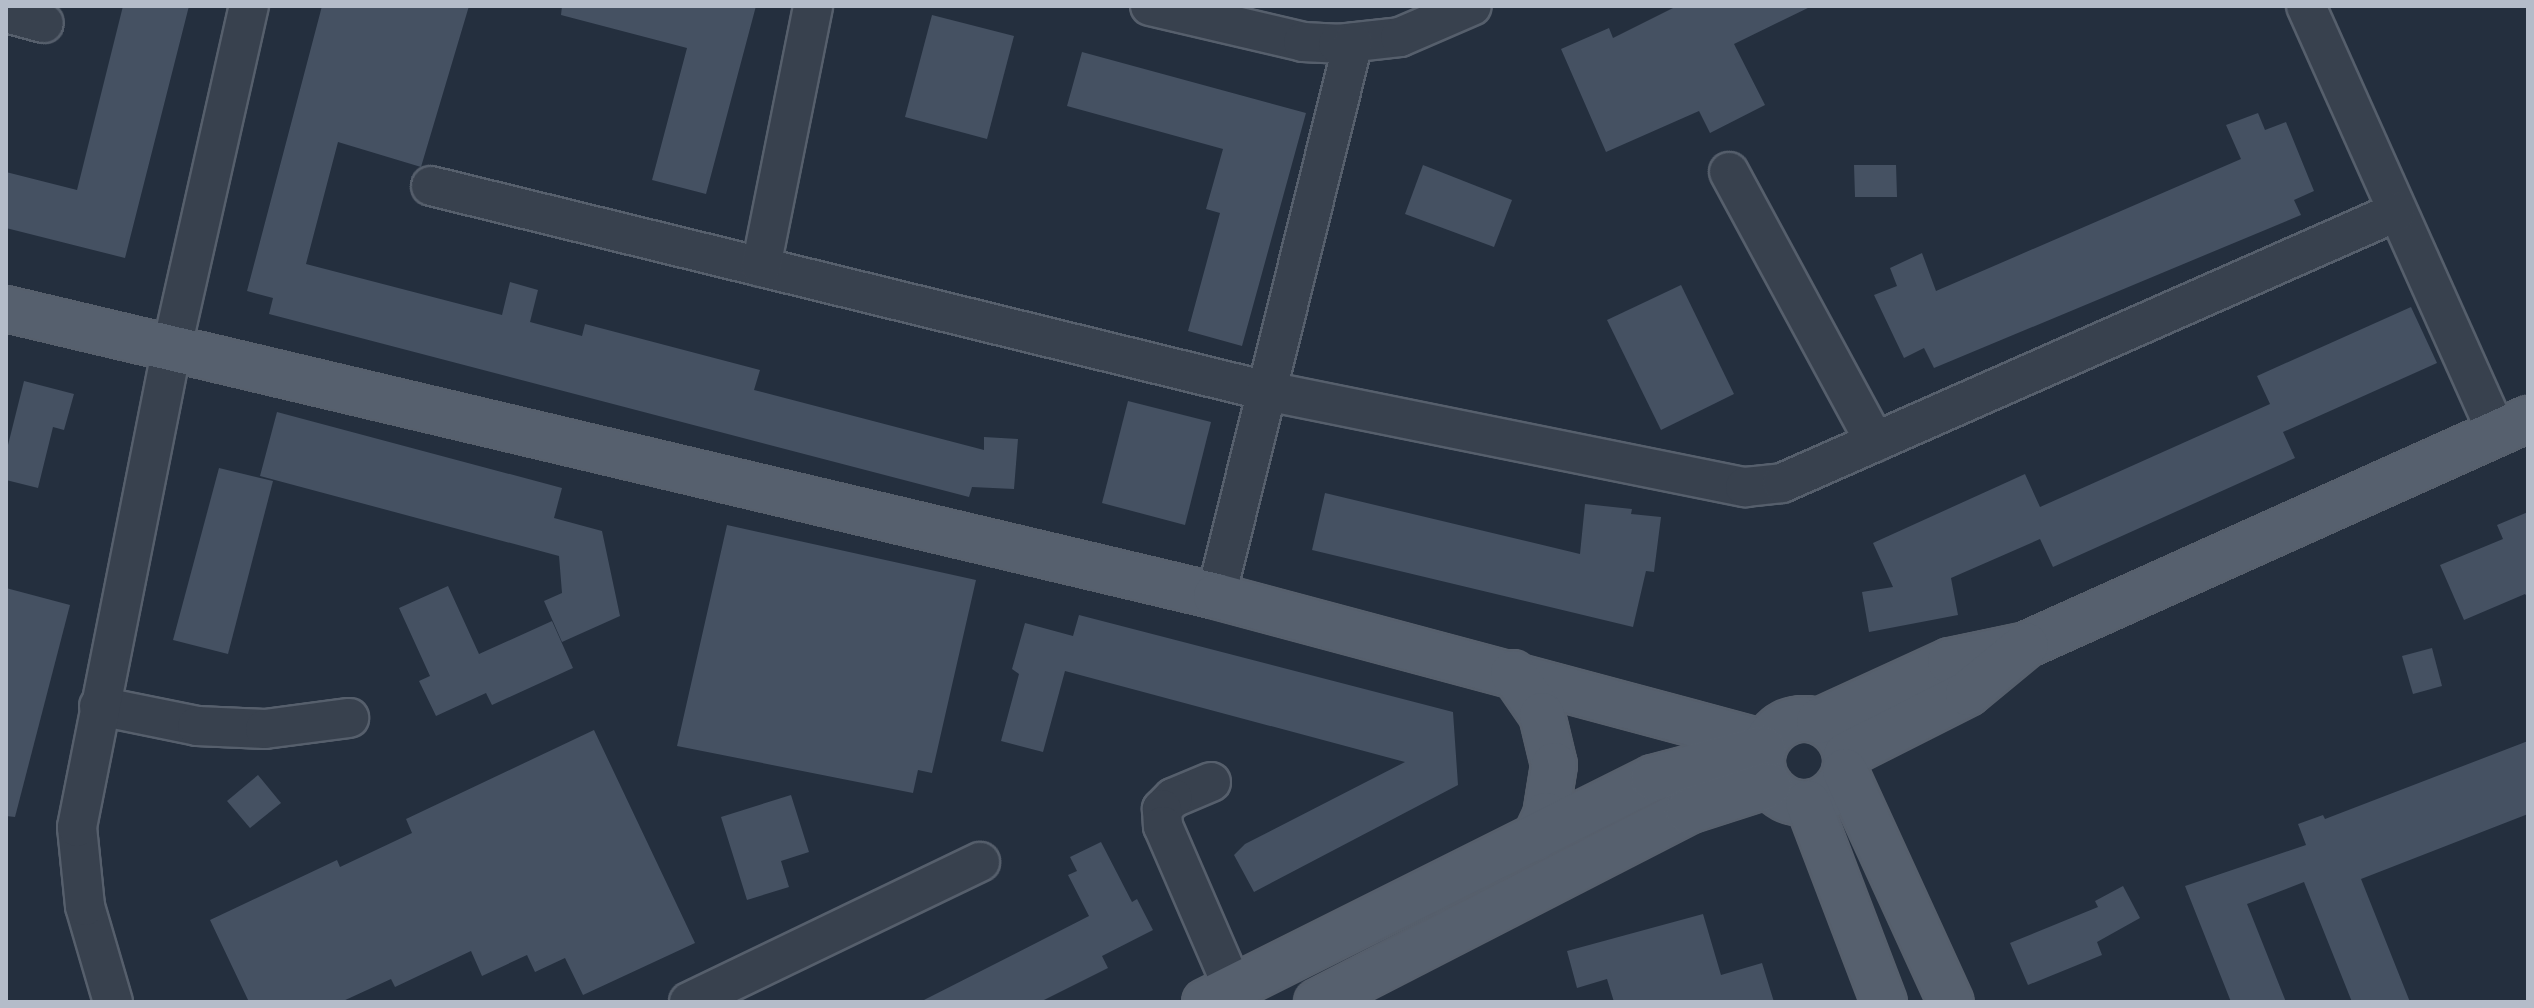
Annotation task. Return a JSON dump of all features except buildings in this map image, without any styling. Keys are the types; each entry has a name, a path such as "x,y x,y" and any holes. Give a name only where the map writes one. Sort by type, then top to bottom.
{"main road":[{"path":"6,309 1216,596 1513,673 1835,789 1845,763 1968,693 2026,645"},
{"path":"1884,1002 1776,770 1787,722 1819,721 1950,661 2026,645 2513,426"},
{"path":"1513,673 1542,715 1554,765 1546,815 1535,839"},
{"path":"1819,721 1837,734 1845,763 1951,1002"},
{"path":"1219,995 1670,771 1776,770"},
{"path":"1317,1002 1688,811 1776,770"}],"street":[{"path":"113,1002 85,906 77,827 172,347 249,6"},
{"path":"761,267 813,6"},
{"path":"1150,6 1303,42 1353,43 1400,37 1472,6"},
{"path":"2306,6 2396,212 2513,426"},
{"path":"6,13 44,23"},
{"path":"1216,596 1353,43"},
{"path":"1729,172 1875,442"},
{"path":"431,186 1267,391 1745,487 1782,483 2396,212"},
{"path":"99,706 197,726 265,729 349,718"},
{"path":"1211,782 1173,798 1162,809 1163,826 1219,995"},
{"path":"689,1002 980,862"}]}
